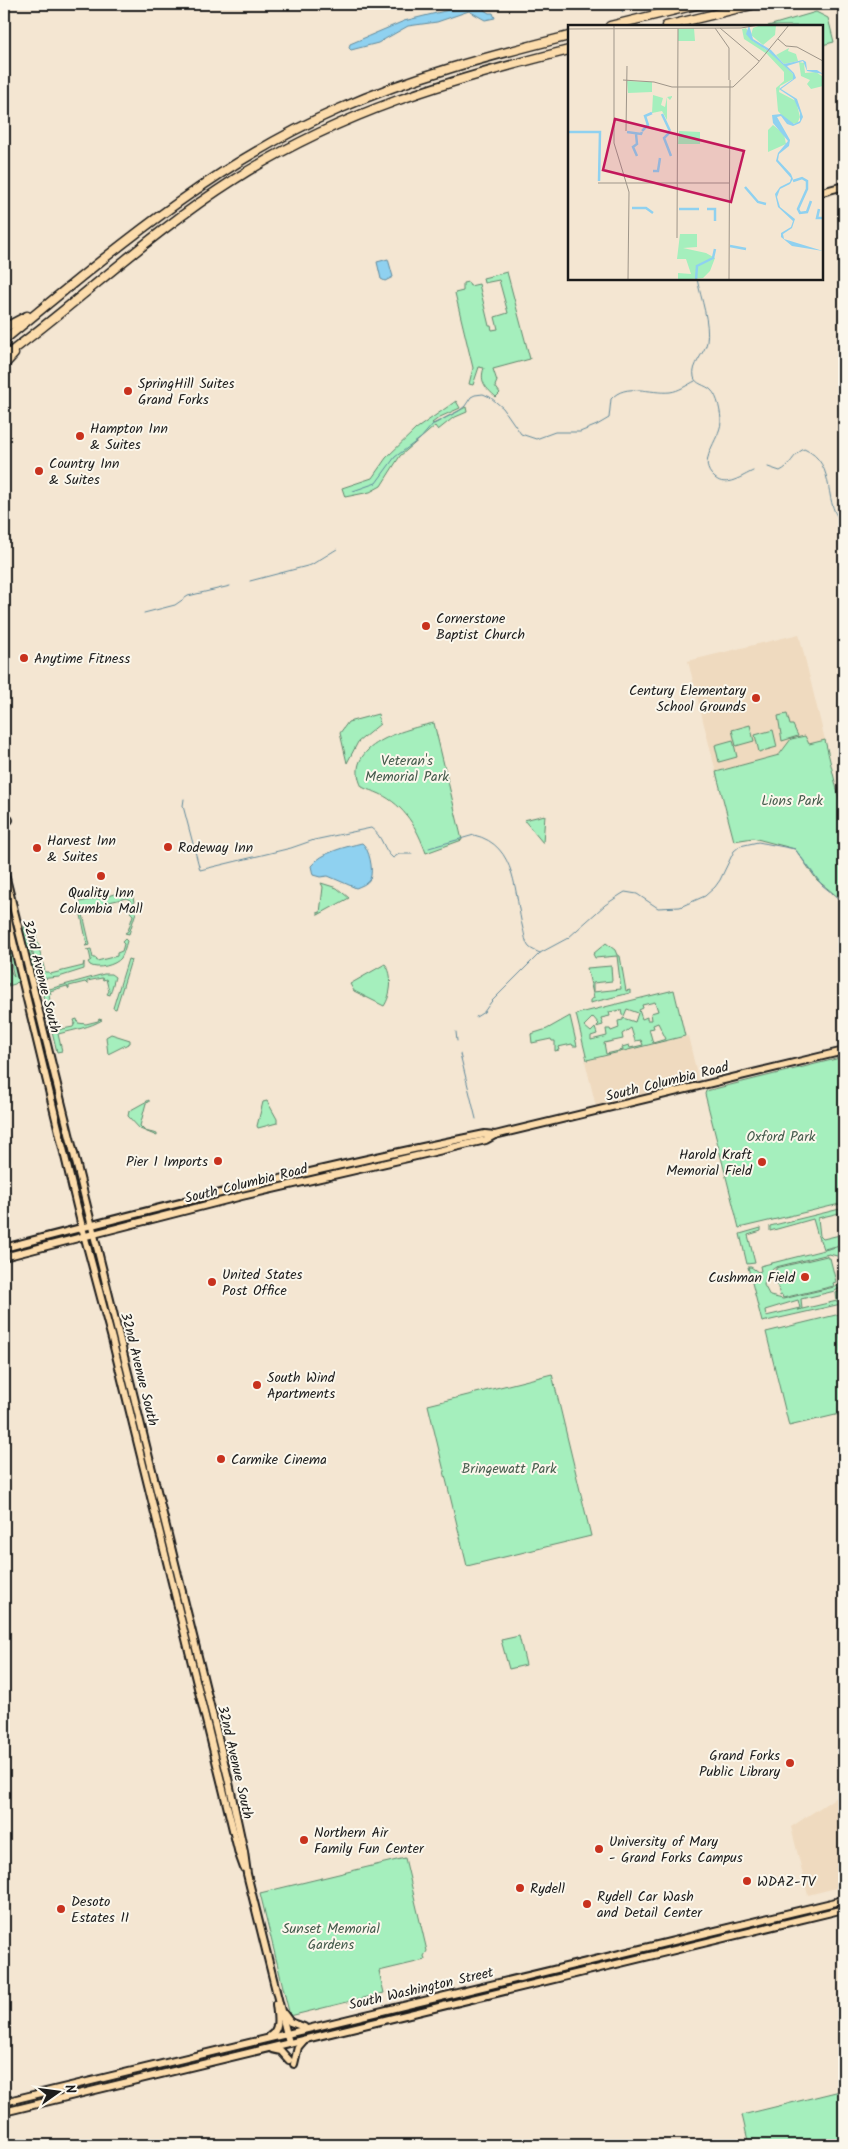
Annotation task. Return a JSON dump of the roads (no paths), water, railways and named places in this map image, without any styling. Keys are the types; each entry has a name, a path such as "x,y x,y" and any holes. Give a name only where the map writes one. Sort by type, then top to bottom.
{"highway":[{"path":"614,25 700,4"},
{"path":"670,25 756,4"},
{"path":"4,340 174,204 224,170 281,137 337,109 415,78 471,61 568,36"},
{"path":"4,357 188,211 235,179 291,146 339,123 421,90 568,50"},
{"path":"4,328 42,308"},
{"path":"4,365 31,336"}],"main road":[{"path":"823,192 844,186"},
{"name":"32nd Avenue South","path":"4,870 84,1236 134,1432 157,1507 224,1779 244,1852 247,1874 289,2043"},
{"name":"32nd Avenue South","path":"4,904 29,988 94,1233 142,1430 157,1507"},
{"name":"South Columbia Road","path":"4,1257 242,1196 486,1140 495,1135 844,1052"},
{"name":"South Columbia Road","path":"4,1248 82,1227 373,1156 485,1134 495,1135"},
{"path":"373,1156 375,1164"},
{"path":"240,1188 242,1196"},
{"path":"4,1252 19,1248 35,1240"},
{"path":"102,1303 115,1339 124,1374 129,1378"},
{"path":"134,1432 142,1430"},
{"name":"South Washington Street","path":"4,2102 844,1900"},
{"name":"South Washington Street","path":"4,2112 844,1909"},
{"path":"267,2038 274,2034 277,2025 275,1985"},
{"path":"279,2003 284,2015 290,2022 298,2026 312,2027"},
{"path":"394,2008 396,2016"},
{"path":"268,2048 281,2051 292,2062 298,2047 305,2040"}],"water":[{"path":"473,4 492,4 485,5 484,10 493,13 495,18 485,20 469,11 437,22 408,26 378,43 351,50 349,48 350,44 404,21"},
{"path":"388,259 393,277 385,281 381,279 377,262"},
{"path":"362,843 367,849 371,865 370,879 366,884 356,888 328,876 320,877 313,875 311,866 321,857 348,846"}],"waterway":[{"path":"617,4 623,12"},
{"path":"697,280 708,334 706,346 694,368 694,377 696,381 709,388 716,396 721,419 720,429 708,458 709,472 719,481 724,482 734,480 753,471"},
{"path":"353,491 376,483 395,457 421,438 433,424 459,411 475,395 483,394 490,397 503,408 521,434 536,439 555,432 580,432 597,425 609,418 611,399 624,391 670,392 695,381"},
{"path":"768,467 780,471 804,449 815,456 822,464 826,475 833,508 837,516 844,523"},
{"path":"250,581 311,565 337,549"},
{"path":"144,613 175,605 188,596 230,586"},
{"path":"184,799 183,806 200,870 291,848 314,840 371,828 378,835 393,858 399,854 412,854"},
{"path":"429,848 474,835 488,841 499,849 512,873 527,943 530,948 540,953"},
{"path":"476,1017 484,1012 491,1002 540,953 568,938 605,905 620,895 625,892 637,894 658,908 680,907 705,896 715,887 734,851 740,846 758,842 795,849 822,885 844,903"},
{"path":"456,1032 457,1041"},
{"path":"460,1054 476,1119"}],"place":[{"name":"SpringHill Suites Grand Forks","path":"128,391"},
{"name":"Hampton Inn & Suites","path":"80,436"},
{"name":"Country Inn & Suites","path":"39,471"},
{"name":"Cornerstone Baptist Church","path":"426,626"},
{"name":"Anytime Fitness","path":"24,658"},
{"name":"Century Elementary School Grounds","path":"756,698"},
{"name":"Rodeway Inn","path":"168,847"},
{"name":"Harvest Inn & Suites","path":"37,848"},
{"name":"Quality Inn Columbia Mall","path":"101,876"},
{"name":"Pier 1 Imports","path":"218,1161"},
{"name":"Harold Kraft Memorial Field","path":"762,1162"},
{"name":"Cushman Field","path":"805,1277"},
{"name":"United States Post Office","path":"212,1282"},
{"name":"South Wind Apartments","path":"257,1385"},
{"name":"Carmike Cinema","path":"221,1459"},
{"name":"Grand Forks Public Library","path":"790,1763"},
{"name":"Northern Air Family Fun Center","path":"304,1840"},
{"name":"University of Mary - Grand Forks Campus","path":"599,1849"},
{"name":"WDAZ-TV","path":"747,1881"},
{"name":"Rydell","path":"520,1888"},
{"name":"Rydell Car Wash and Detail Center","path":"587,1904"},
{"name":"Desoto Estates II","path":"61,1909"}],"park label":[{"name":"Veteran's Memorial Park","path":"407,768"},
{"name":"Lions Park","path":"792,800"},
{"name":"Oxford Park","path":"781,1136"},
{"name":"Bringewatt Park","path":"509,1468"},
{"name":"Sunset Memorial Gardens","path":"331,1936"}]}
